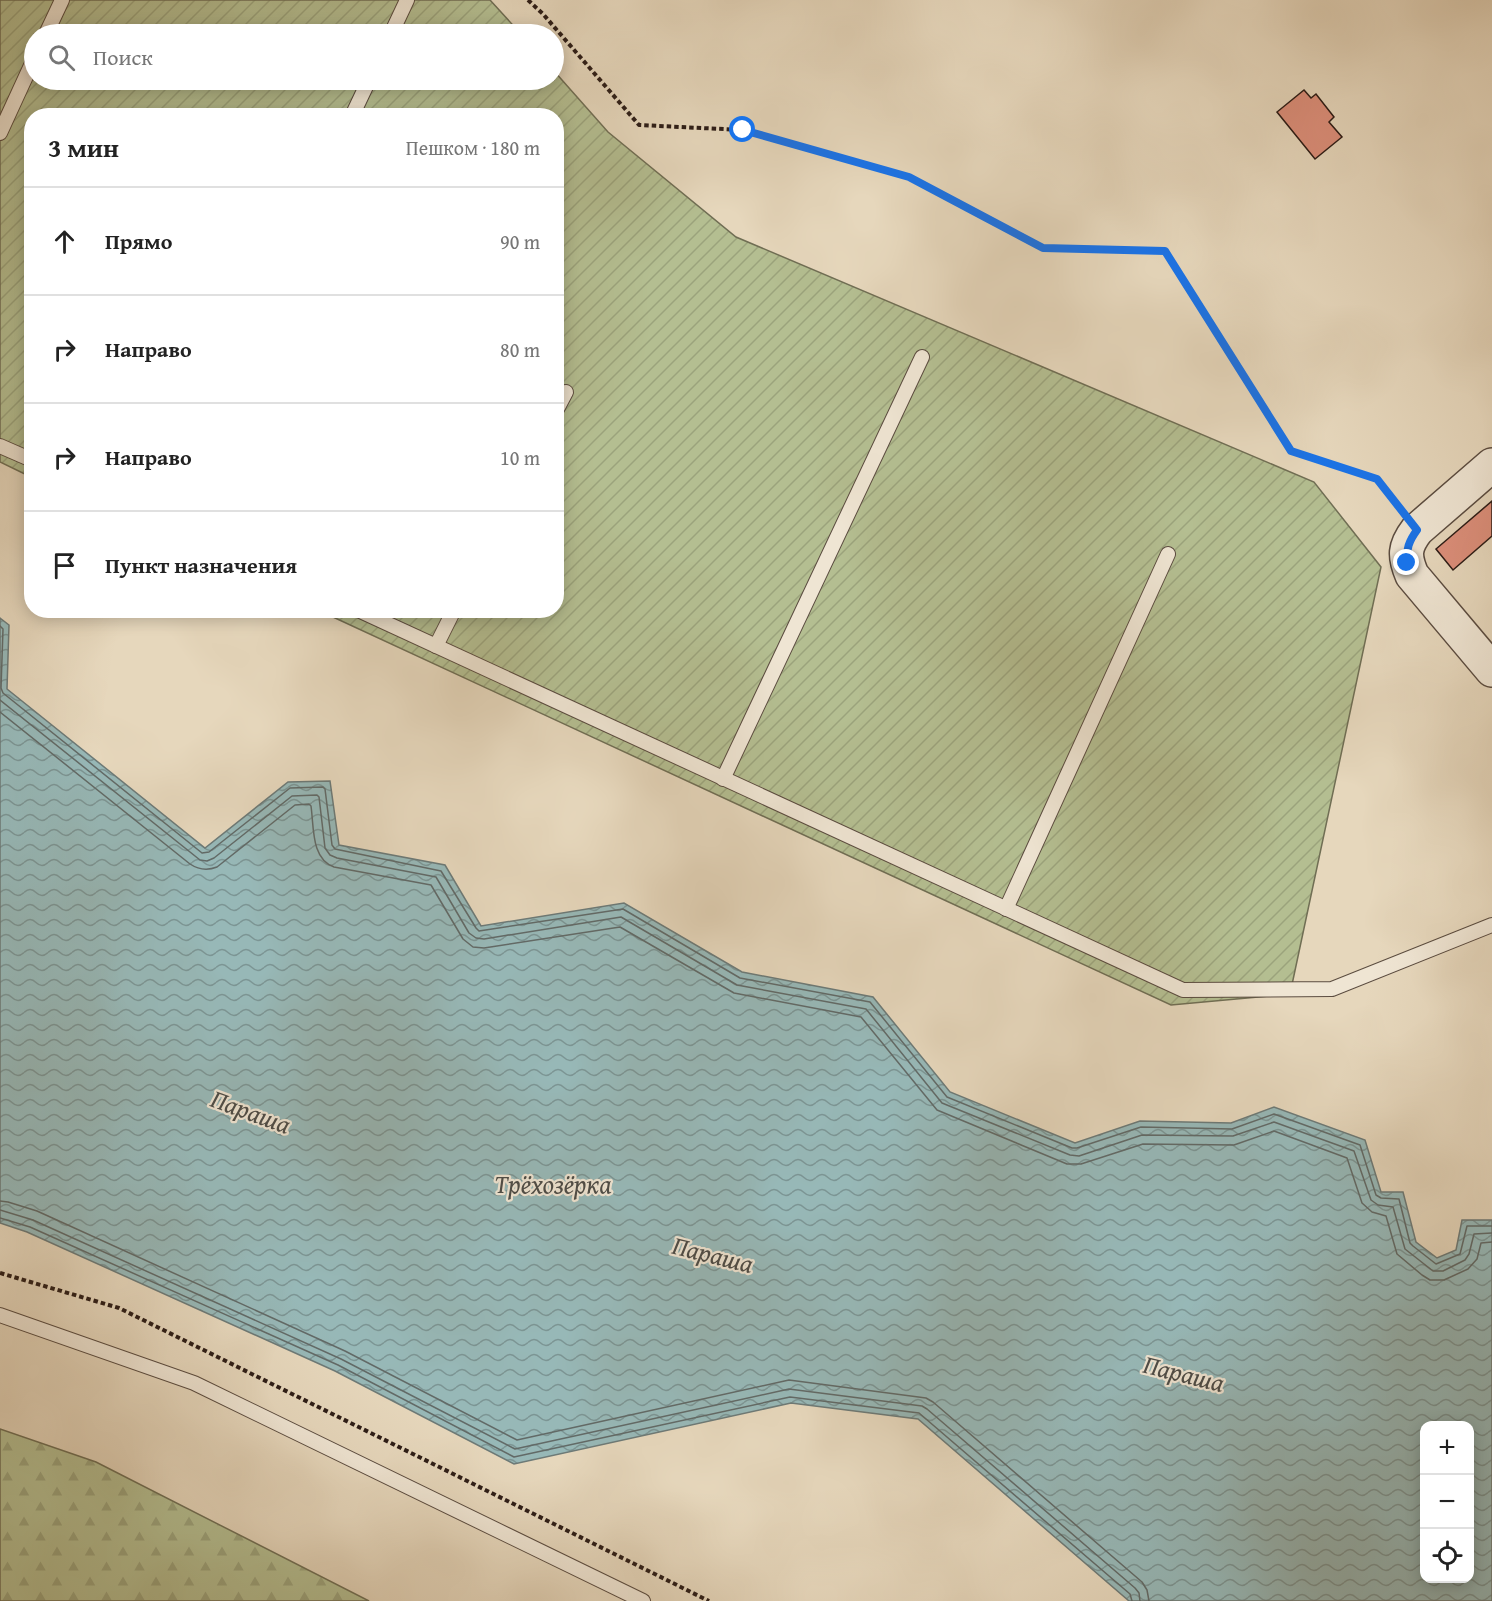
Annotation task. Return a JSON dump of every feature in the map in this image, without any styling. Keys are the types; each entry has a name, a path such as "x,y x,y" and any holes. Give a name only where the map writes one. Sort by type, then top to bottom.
{"street":[{"path":"1492,465 1417,530 1406,551 1407,563 1412,575 1492,670"}],"lane":[{"path":"51,24 62,0"},
{"path":"396,24 407,0"},
{"path":"0,133 24,81"},
{"path":"356,108 364,90"},
{"path":"723,778 922,357"},
{"path":"564,396 566,392"},
{"path":"0,446 24,456"},
{"path":"1006,909 1168,554"},
{"path":"375,618 1183,990 1332,989 1492,924"},
{"path":"436,646 450,618"},
{"path":"0,1315 194,1383 643,1601"}],"path":[{"path":"528,0 552,24"},
{"path":"564,38 639,125 743,130 909,177 1043,248 1165,251 1291,451 1377,479 1417,530"},
{"path":"0,1273 119,1308 709,1601"}],"green space":[{"path":"0,0 490,0 512,24 24,24 24,90 564,90 564,82 608,132 736,237 1314,482 1381,567 1290,994 1171,1005 335,618 564,618 564,108 24,108 24,474 0,462"},
{"path":"0,1429 96,1462 369,1601 0,1601"}],"water":[{"name":"Трёхозёрка","path":"0,618 9,625 7,689 205,848 288,782 330,781 339,845 445,865 481,926 624,903 742,972 873,997 950,1092 1075,1143 1140,1121 1231,1123 1274,1107 1365,1140 1381,1192 1403,1192 1416,1242 1437,1258 1456,1250 1462,1220 1492,1220 1492,1601 1129,1601 918,1419 791,1403 514,1464 335,1371 27,1232 0,1223"}],"building":[{"path":"1304,90 1311,98 1316,94 1334,117 1329,122 1342,137 1315,159 1277,112"},
{"path":"1492,501 1492,536 1453,570 1436,549"}],"route":[{"path":"743,130 909,177 1043,248 1165,251 1291,451 1377,479 1417,530 1406,551 1407,563"}],"water label":[{"name":"Параша","path":"251,1111"},
{"name":"Параша","path":"713,1254"},
{"name":"Параша","path":"1184,1373"}]}
